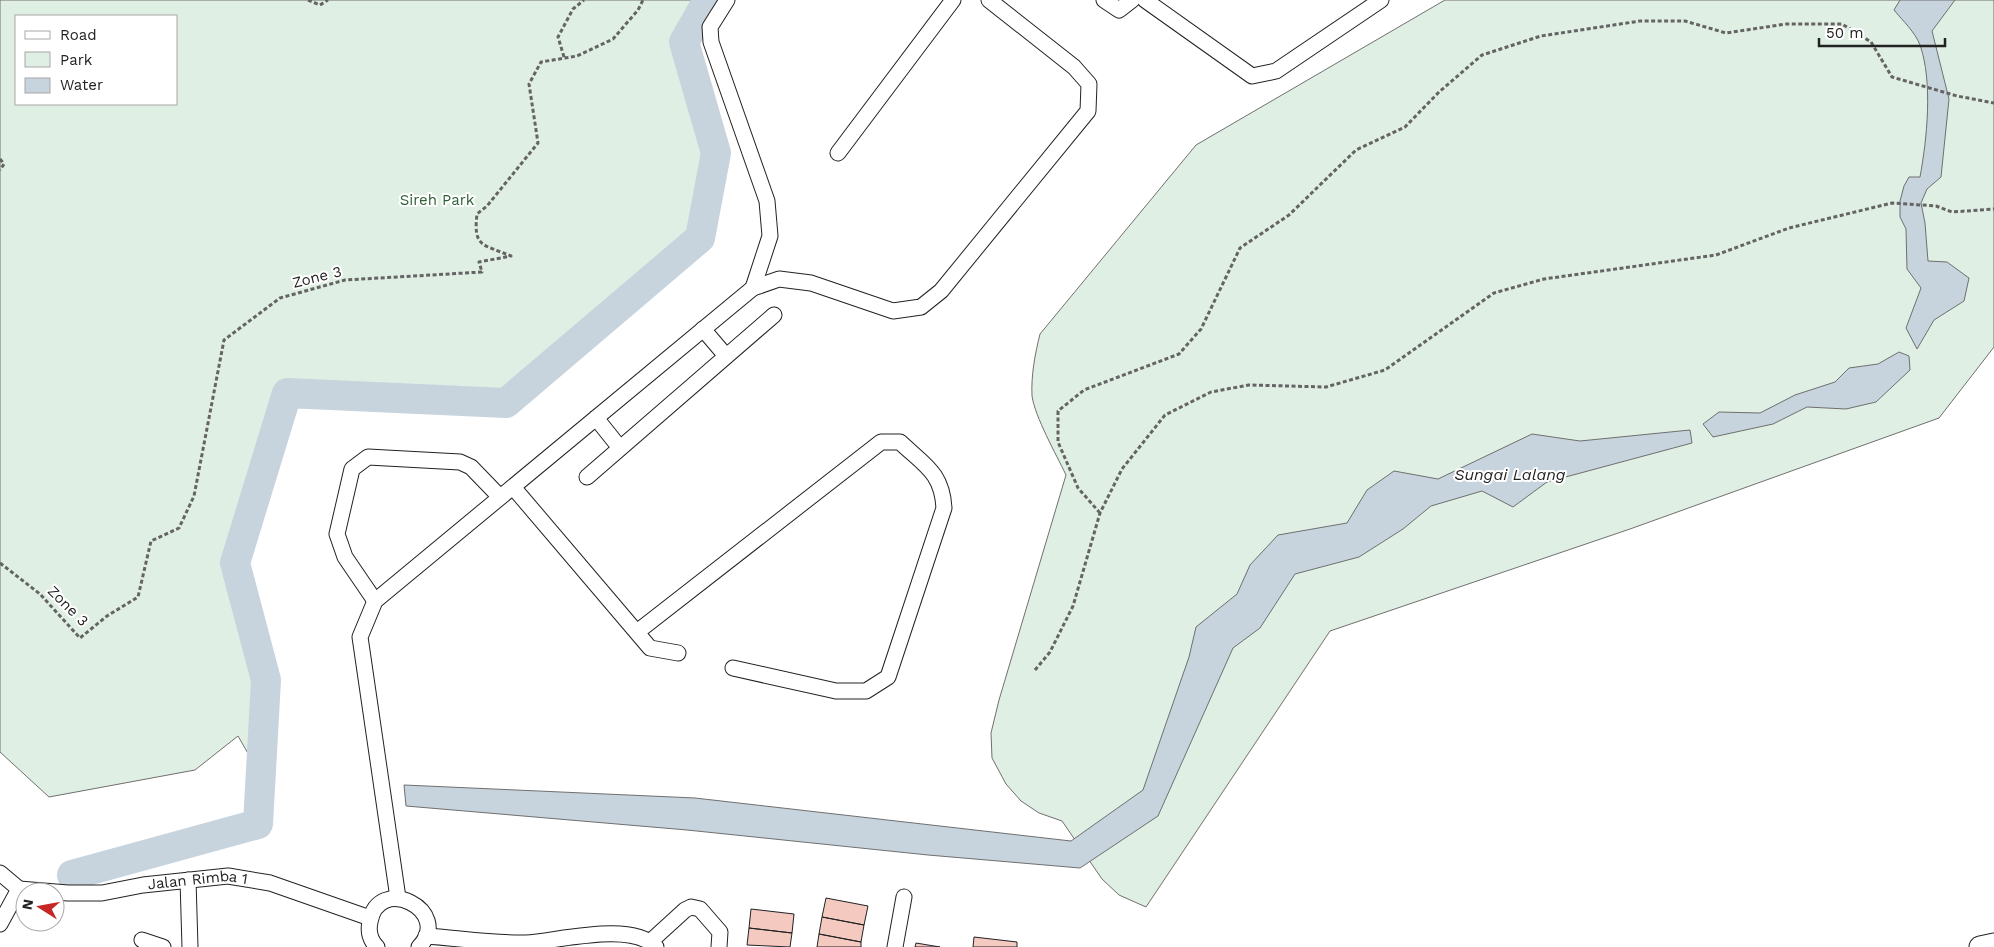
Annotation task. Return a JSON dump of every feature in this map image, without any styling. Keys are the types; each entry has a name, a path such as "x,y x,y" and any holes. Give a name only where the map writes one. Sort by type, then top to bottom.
{"street":[{"path":"727,0 710,26 711,42 767,201 770,236 753,288"},
{"path":"838,153 952,0"},
{"path":"398,898 360,637 376,601 753,288 779,279 810,283 893,311 921,307 941,291 1088,111 1089,84 1074,67 990,0"},
{"path":"1104,0 1119,10 1132,0"},
{"path":"1145,0 1252,76 1276,71 1381,0"},
{"path":"587,477 774,315"},
{"path":"703,329 726,356"},
{"path":"596,418 620,448"},
{"path":"637,632 881,442 900,442 937,477 943,493 944,508 888,677 866,691 836,691 733,668"},
{"path":"376,601 345,557 337,534 352,469 368,457 460,462 471,467 500,497"},
{"path":"513,486 650,648 678,653"},
{"path":"0,873 15,885"},
{"name":"Jalan Rimba 1","path":"65,893 102,893 143,885 228,876 270,883 370,918"},
{"path":"188,880 190,947"},
{"path":"895,947 904,897"},
{"path":"0,924 15,898"},
{"path":"376,947 370,936 370,918 381,904 389,899 398,898 407,900 422,910 427,928 423,942 524,943 619,934 636,936 653,944 685,910 691,907 700,909 720,932 719,947"},
{"path":"142,940 163,947"},
{"path":"1980,947 1994,944"}],"path":[{"path":"308,0 320,5 328,0"},
{"path":"564,57 558,37 573,9 584,0"},
{"name":"Zone 3","path":"0,563 40,594 80,638 108,616 138,597 150,541 179,528 194,496 224,340 280,298 345,280 482,272 480,262 511,256 480,242 475,232 477,214 487,206 538,143 530,84 541,62 577,56 613,39 638,10 643,0"},
{"path":"1100,513 1078,488 1058,442 1058,411 1084,390 1179,354 1201,329 1240,248 1289,215 1356,150 1405,127 1439,92 1482,55 1541,36 1640,20 1685,22 1726,33 1786,24 1842,24 1871,42 1892,77 1958,96 1994,103"},
{"path":"0,160 4,164 0,170"},
{"path":"1035,670 1050,652 1073,606 1100,513 1122,470 1165,415 1211,392 1249,385 1326,387 1385,370 1494,293 1544,278 1716,255 1789,228 1892,203 1936,206 1952,212 1994,209"}],"green space":[{"name":"Sireh Park","path":"0,0 708,0 684,42 716,153 700,238 506,403 287,393 235,563 266,680 261,776 238,736 195,770 49,797 0,752"},
{"path":"1445,0 1994,0 1994,347 1939,418 1630,529 1330,631 1146,907 1119,895 1102,879 1062,821 1039,813 1021,801 1006,784 992,758 991,733 999,700 1066,475 1041,425 1032,396 1036,349 1040,334 1196,145"}],"water":[{"path":"1900,0 1955,0 1932,31 1949,99 1941,177 1927,189 1921,203 1925,223 1928,261 1947,262 1969,278 1964,301 1934,320 1917,349 1906,328 1921,288 1907,269 1906,229 1900,217 1900,201 1904,186 1909,177 1920,177 1927,128 1928,93 1924,60 1918,40 1894,10"},
{"path":"1899,352 1909,356 1910,370 1876,402 1846,409 1807,407 1773,424 1713,437 1703,424 1719,412 1760,413 1795,395 1835,382 1849,368 1878,364"},
{"name":"Sungai Lalang","path":"1690,430 1692,443 1547,482 1513,507 1482,491 1431,506 1403,529 1359,557 1295,574 1260,628 1233,648 1158,816 1080,868 928,855 687,830 406,806 404,785 695,798 1071,841 1143,790 1189,657 1196,627 1237,594 1250,565 1278,535 1347,523 1367,490 1394,471 1438,479 1532,434 1580,441"}],"building":[{"path":"826,898 868,906 864,925 822,917"},
{"path":"751,909 794,914 792,933 749,928"},
{"path":"822,917 864,925 861,942 819,934"},
{"path":"749,928 792,933 790,947 747,945"},
{"path":"819,934 861,942 861,947 817,947"},
{"path":"974,937 1017,942 1017,947 973,947"},
{"path":"916,943 940,947 915,947"}],"waterway":[{"path":"72,875 258,824 266,680 235,563 287,393 506,403 700,238 716,153 684,42 708,0"}]}
